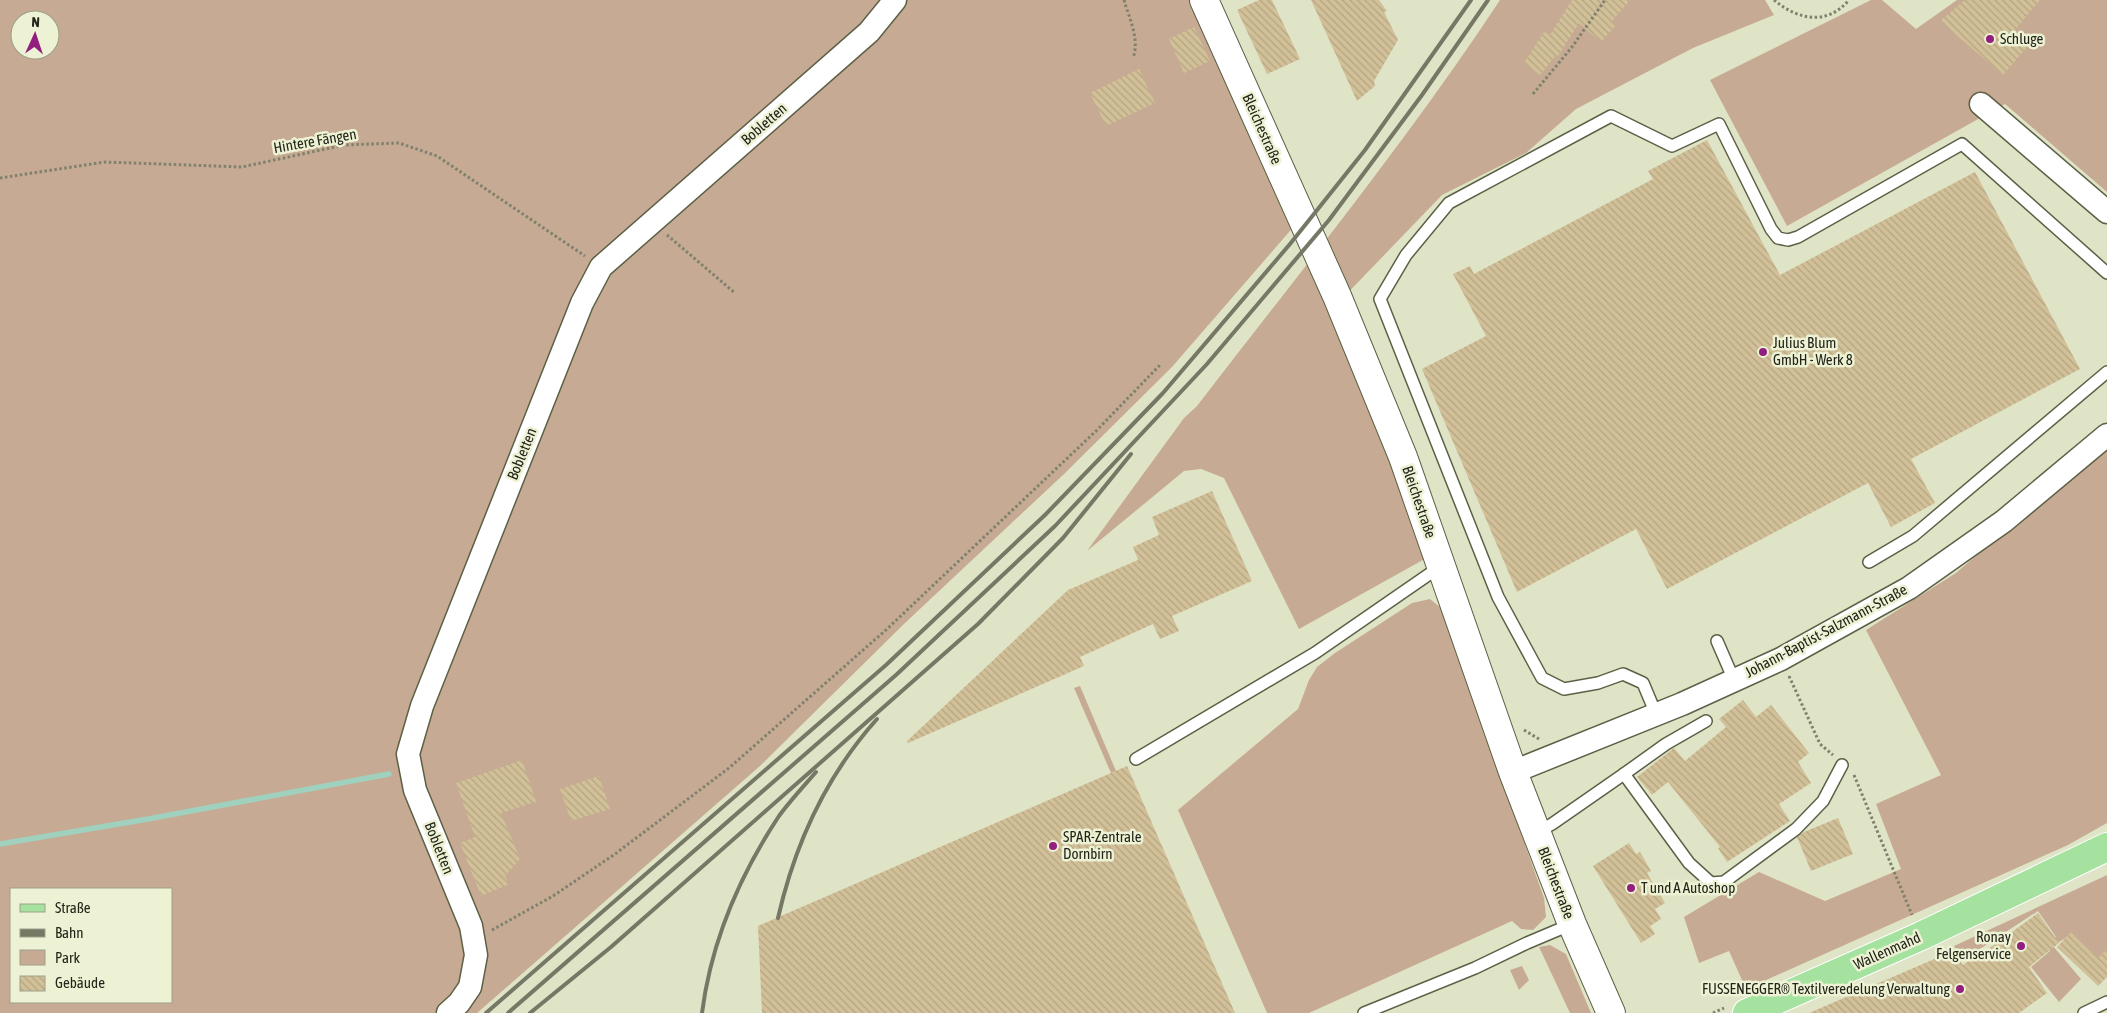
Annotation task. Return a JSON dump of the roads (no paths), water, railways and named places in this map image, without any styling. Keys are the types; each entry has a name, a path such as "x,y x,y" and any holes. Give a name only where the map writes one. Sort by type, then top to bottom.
{"main road":[{"name":"Bleichestraße","path":"1204,0 1337,296 1403,457 1513,772 1572,924 1611,1013"},
{"name":"Wallenmahd","path":"1748,1013 1921,936 2107,847"}],"street":[{"name":"Bobletten","path":"448,1013 459,1004 470,987 476,955 471,926 415,790 408,754 422,706 582,303 601,267 869,32 895,0"},
{"path":"1981,104 2107,212"},
{"name":"Johann-Baptist-Salzmann-Straße","path":"1513,772 1734,680 1781,658 1909,588 2004,521 2107,435"}],"lane":[{"path":"1656,714 1643,683 1623,674 1598,683 1564,689 1542,678 1498,597 1380,299 1406,255 1449,203 1611,116 1672,146 1718,124 1771,229 1778,238 1788,240 1798,237 1962,144 2107,273"},
{"path":"1869,562 1913,536 2107,372"},
{"path":"1136,759 1315,653 1441,566"},
{"path":"1717,641 1734,680"},
{"path":"1536,833 1552,824 1666,744 1706,721"},
{"path":"1624,774 1689,863 1711,883 1724,882 1796,830 1823,801 1842,765"},
{"path":"1364,1013 1474,968 1572,924"},
{"path":"2084,1013 2107,1002"}],"waterway":[{"path":"0,844 148,819 389,774"}],"railway":[{"path":"486,1013 886,665 1045,515 1163,393 1290,244 1365,150 1471,0"},
{"path":"508,1013 896,675 1055,526 1207,364 1329,220 1422,95 1488,0"},
{"path":"530,1013 611,947 978,624 1063,538 1131,454"},
{"path":"778,918 793,863 815,812 842,764 877,719"},
{"path":"702,1013 712,961 729,910 740,886 779,816 816,772"}],"place":[{"name":"Schluge","path":"1990,39"},
{"name":"Julius Blum GmbH - Werk 8","path":"1763,352"},
{"name":"SPAR-Zentrale Dornbirn","path":"1053,846"},
{"name":"T und A Autoshop","path":"1631,888"},
{"name":"Ronay Felgenservice","path":"2021,946"},
{"name":"FUSSENEGGER® Textilveredelung Verwaltung","path":"1960,989"}]}
